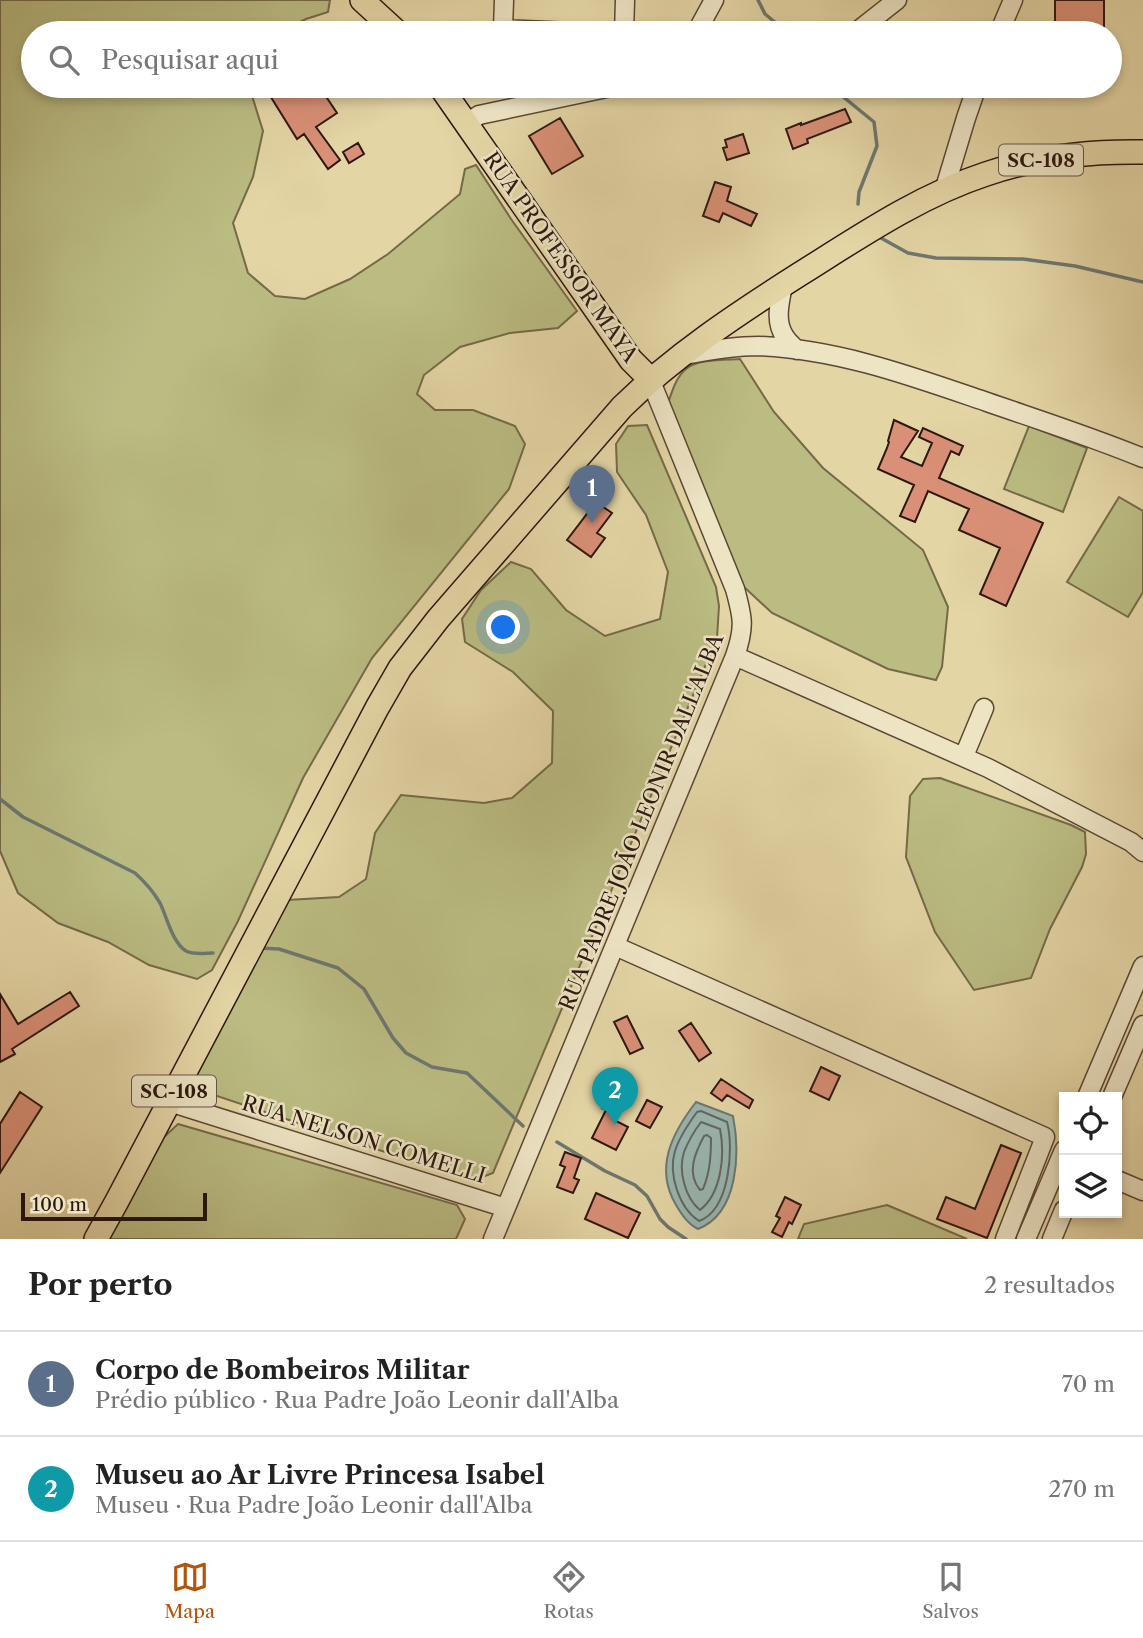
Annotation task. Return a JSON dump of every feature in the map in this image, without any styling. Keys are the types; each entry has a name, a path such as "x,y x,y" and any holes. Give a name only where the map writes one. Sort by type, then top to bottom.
{"main road":[{"path":"362,0 385,21"},
{"path":"385,0 405,21"},
{"name":"RUA PROFESSOR MAYA","path":"452,98 473,119 644,356 650,379"},
{"name":"RUA PROFESSOR MAYA","path":"463,98 473,119"},
{"name":"SC-108","path":"96,1239 400,668 438,619 599,430 650,379 729,320 877,226 944,191 985,174 1026,162 1113,151 1143,152"}],"street":[{"path":"503,21 504,0"},
{"path":"624,21 625,0"},
{"path":"703,21 714,0"},
{"path":"870,21 897,0"},
{"path":"1004,21 1013,0"},
{"path":"473,119 564,98"},
{"path":"944,191 973,98"},
{"path":"783,285 778,308 779,322 784,337 797,350"},
{"path":"678,357 715,349 761,346 841,358 910,376 1143,458"},
{"name":"RUA PADRE JOÃO LEONIR DALL'ALBA","path":"493,1239 742,636 743,620 735,589 650,379"},
{"path":"735,656 964,757 1139,846"},
{"path":"964,757 984,708"},
{"path":"615,946 1045,1137 1004,1239"},
{"path":"1089,1092 1143,966"},
{"path":"1114,1092 1143,1025"},
{"name":"RUA NELSON COMELLI","path":"169,1102 506,1208"},
{"path":"1026,1239 1062,1155"},
{"path":"1122,1182 1143,1191"},
{"path":"1052,1239 1061,1218"}],"green space":[{"path":"0,0 330,0 328,12 302,21 21,21 21,98 253,98 263,131 253,177 233,223 248,273 275,296 305,299 350,279 388,254 460,194 465,169 476,165 577,311 558,328 510,333 460,347 424,375 417,394 435,410 473,410 515,426 525,444 509,489 372,658 303,778 238,921 212,970 197,979 149,965 108,942 58,923 18,893 0,851"},
{"path":"740,359 774,412 823,468 923,550 948,607 942,667 936,680 888,669 772,613 743,586 668,403 675,385 686,369 697,363"},
{"path":"647,425 716,587 719,606 717,638 493,1173 472,1181 199,1090 194,1074 287,900 339,897 366,879 375,833 401,795 484,803 512,798 552,763 553,711 513,672 465,642 462,619 481,590 511,562 531,569 566,610 605,636 660,619 668,572 646,515 617,472 616,444 628,426"},
{"path":"1029,426 1087,448 1063,512 1004,489"},
{"path":"1119,497 1143,511 1143,592 1128,617 1067,582"},
{"path":"940,778 1085,832 1086,854 1082,867 1050,929 1031,978 974,990 935,932 906,857 910,796 923,779"},
{"path":"178,1124 457,1205 465,1219 456,1239 105,1239 162,1139"},
{"path":"887,1205 967,1239 798,1239 804,1224"}],"water":[{"path":"696,1102 733,1116 736,1147 734,1180 729,1196 712,1221 698,1229 688,1222 678,1209 666,1178 666,1164 673,1138"}],"building":[{"path":"1055,0 1104,0 1104,21 1055,21"},
{"path":"271,98 327,98 337,113 316,127 340,160 328,169 304,134 297,139"},
{"path":"845,109 851,122 807,139 808,143 793,149 786,129"},
{"path":"560,118 583,156 552,174 529,136"},
{"path":"743,134 749,153 727,160 723,148 727,147 725,140"},
{"path":"358,143 364,154 349,163 343,152"},
{"path":"715,182 731,187 727,201 757,214 751,226 723,213 719,222 703,216"},
{"path":"894,420 918,431 901,457 922,466 932,443 919,437 923,428 963,446 959,455 951,451 939,478 1043,523 1006,606 980,594 1000,548 959,530 969,509 928,491 915,522 900,516 914,485 878,469"},
{"path":"596,502 612,513 597,533 605,538 591,557 567,540"},
{"path":"70,992 79,1006 12,1049 15,1054 0,1062 0,994 18,1024"},
{"path":"627,1016 643,1048 630,1054 614,1022"},
{"path":"691,1023 711,1053 699,1061 679,1031"},
{"path":"821,1067 840,1076 829,1100 810,1091"},
{"path":"721,1079 753,1100 749,1108 727,1095 722,1101 711,1093"},
{"path":"20,1092 42,1107 0,1173 0,1124"},
{"path":"608,1099 622,1109 614,1120 628,1127 616,1150 592,1138 606,1110 602,1108"},
{"path":"647,1100 662,1107 650,1128 636,1121"},
{"path":"1001,1145 1021,1153 987,1238 937,1219 946,1197 975,1209"},
{"path":"565,1152 581,1158 574,1178 579,1180 573,1193 557,1187 565,1167 560,1165"},
{"path":"596,1193 640,1213 628,1238 585,1219"},
{"path":"785,1197 801,1205 782,1237 772,1232 780,1218 776,1216"}],"waterway":[{"path":"758,0 765,14 773,21"},
{"path":"845,98 874,122 877,146 859,192 858,204"},
{"path":"881,238 908,253 936,258 1023,259 1075,266 1143,282"},
{"path":"0,799 23,817 135,873 157,899 173,936 181,947 192,953 213,953"},
{"path":"259,948 279,949 338,968 364,989 393,1038 406,1053 432,1067 467,1073 523,1126"},
{"path":"557,1142 605,1171 635,1185 647,1196 660,1219 686,1239"}],"place":[{"name":"Corpo de Bombeiros Militar","path":"592,523"},
{"name":"Museu ao Ar Livre Princesa Isabel","path":"615,1125"}]}
